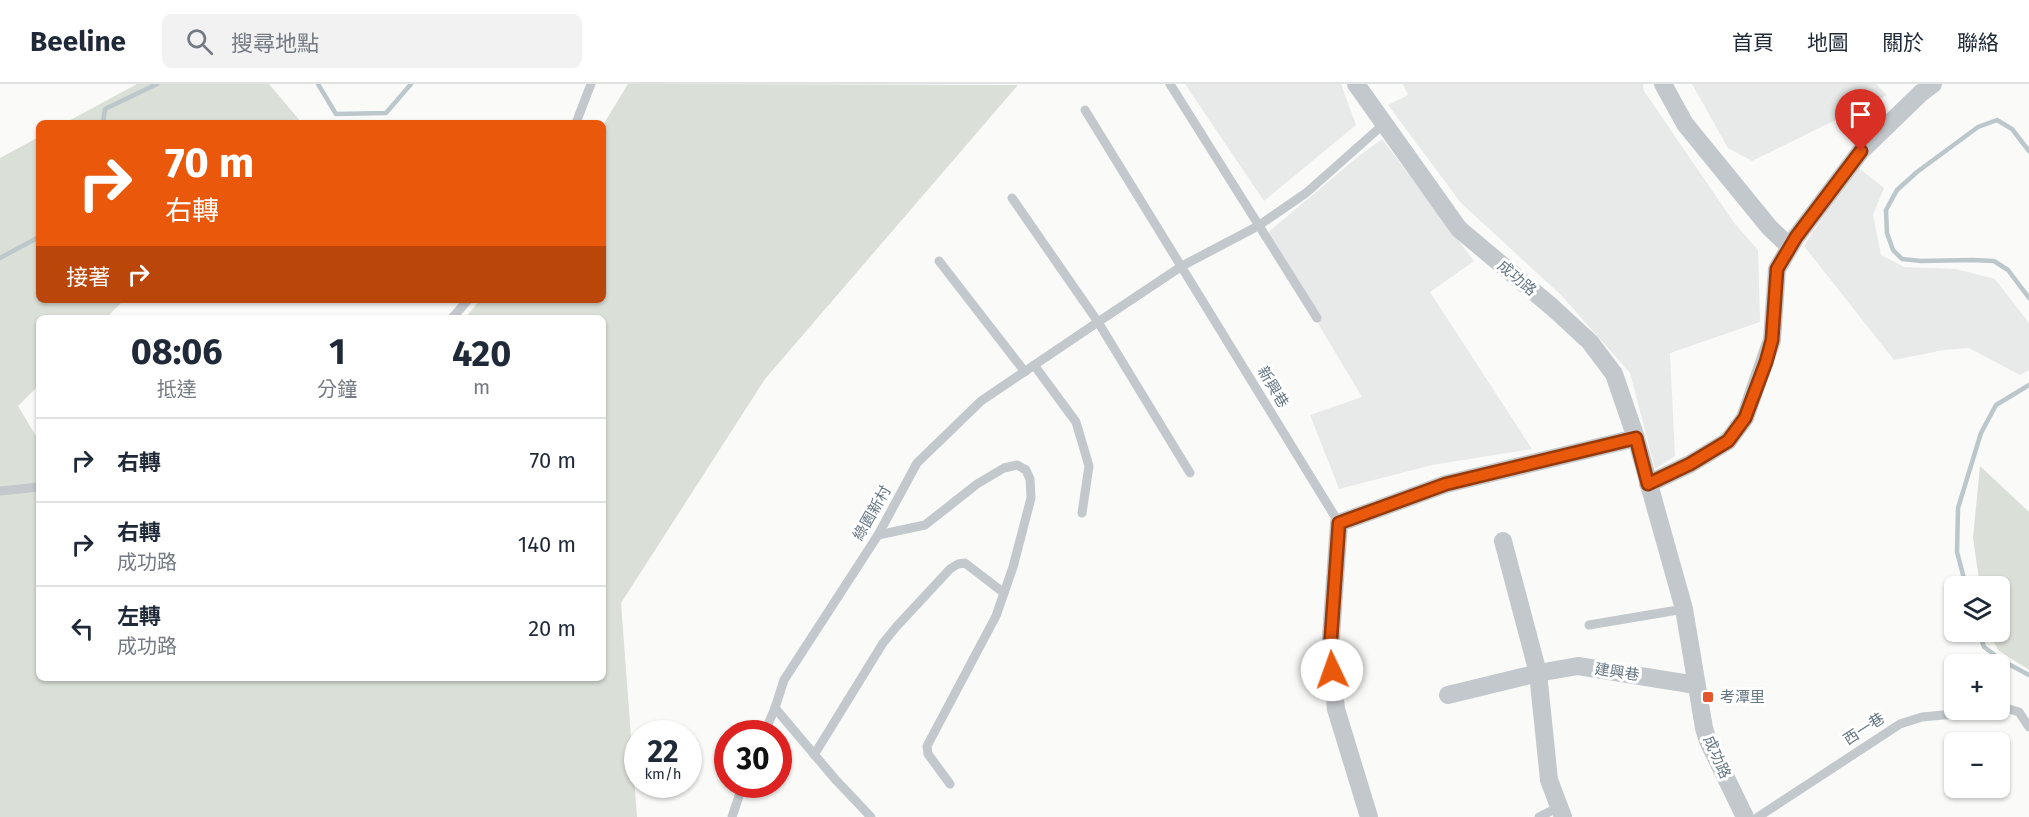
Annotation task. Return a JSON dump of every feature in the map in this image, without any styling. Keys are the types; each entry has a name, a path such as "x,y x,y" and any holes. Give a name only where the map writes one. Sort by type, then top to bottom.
{"street":[{"name":"成功路","path":"1356,84 1459,229 1590,342 1614,374 1636,438 1684,609 1708,741 1746,816"},
{"path":"1663,84 1685,124 1769,227 1790,247"},
{"path":"1648,484 1690,464 1728,441 1745,418 1772,340 1777,269 1790,247 1861,151 1920,87"},
{"path":"1369,817 1336,709 1330,651 1339,523 1446,484 1636,438"},
{"path":"1503,541 1538,673 1549,780 1561,812"},
{"name":"建興巷","path":"1448,695 1538,673 1578,666 1696,685"}],"lane":[{"path":"577,120 591,84"},
{"path":"1170,84 1317,318"},
{"name":"新興巷","path":"1085,110 1339,523"},
{"path":"1098,322 1182,266 1258,226 1306,193 1385,123"},
{"path":"1012,198 1098,322 1190,473"},
{"path":"939,261 1026,372"},
{"path":"455,315 465,303"},
{"name":"綠園新村","path":"770,720 784,680 878,535 917,463 981,401 1098,322"},
{"path":"1034,365 1076,422 1089,466 1082,513"},
{"path":"878,535 925,525 977,484 1004,468 1017,465 1026,470 1030,479 1031,498 1013,567 996,616 927,746 928,754 950,784"},
{"path":"0,491 36,488"},
{"path":"814,755 883,643 950,569 965,563 1004,593"},
{"path":"1589,625 1684,609"},
{"path":"776,708 814,755 871,817"},
{"name":"西一巷","path":"1746,816 1900,724 1922,717 2009,709 2019,712 2029,727"},
{"path":"732,817 738,798"},
{"path":"1539,817 1561,812"}],"shaded area":[{"path":"137,84 269,84 299,120 71,120"},
{"path":"628,84 1018,85 765,379 621,603 630,720 624,720 624,798 636,798 637,817 0,817 0,158 36,139 36,303 121,303 109,315 36,315 36,388 18,406 36,436 36,681 606,681 606,315 468,315 478,303 606,303 606,120"},
{"path":"1185,84 1341,84 1356,125 1264,201"},
{"path":"1403,84 1643,84 1644,91 1735,224 1758,250 1760,322 1670,353 1675,456 1655,469 1630,373 1561,295 1461,203 1388,105 1408,95"},
{"path":"1692,84 1876,84 1887,95 1752,161 1728,148"},
{"path":"1382,139 1474,261 1430,292 1532,449 1432,465 1339,489 1310,415 1362,397 1265,235"},
{"path":"1856,166 1884,188 1873,215 1881,255 1904,267 1956,269 1995,279 2029,323 2029,370 2020,375 1969,348 1944,350 1894,360 1804,246"},
{"path":"1980,466 2029,512 2029,670 2010,658 2010,654 2004,654 1998,650 1994,642 2010,642 2010,576 1979,576 1973,538"}],"waterway":[{"path":"103,120 105,109 157,84"},
{"path":"318,84 336,114 386,113 411,84"},
{"path":"2029,151 2012,129 1997,120 1978,127 1917,172 1897,190 1886,210 1887,233 1893,250 1902,259 1994,261 2008,270 2029,298"},
{"path":"0,258 36,239"},
{"path":"1963,576 1957,552 1958,508 1981,433 1996,405 2029,385"},
{"path":"1982,642 1984,647 2003,661 2029,675"}],"place":[{"name":"考潭里","path":"1708,697"}],"route":[{"path":"1332,670 1330,651 1339,523 1446,484 1636,438 1648,484 1690,464 1728,441 1745,418 1766,362 1772,340 1777,269 1796,237 1861,151"}]}
